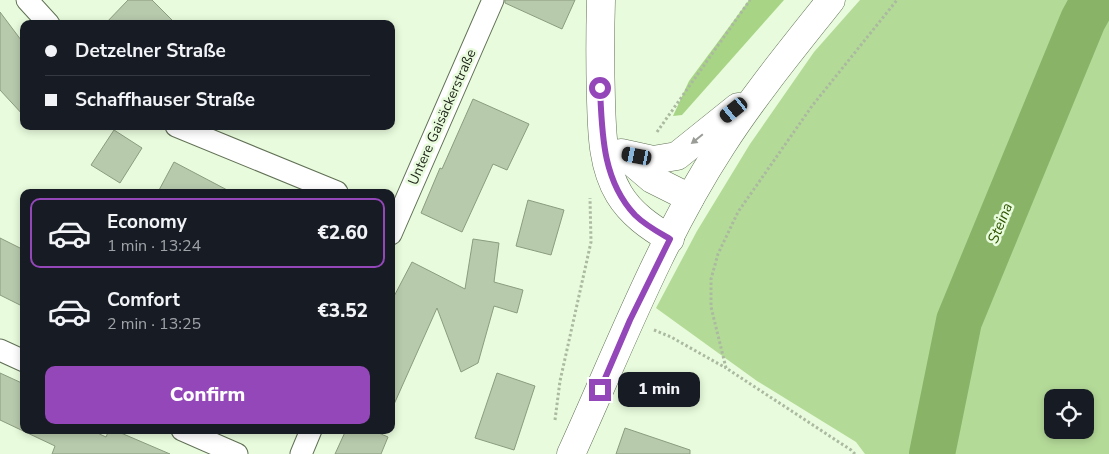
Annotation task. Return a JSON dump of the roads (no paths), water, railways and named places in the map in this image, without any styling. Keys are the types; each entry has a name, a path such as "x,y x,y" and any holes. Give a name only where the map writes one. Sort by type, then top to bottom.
{"main road":[{"path":"601,0 599,54 612,146 608,168 618,193 635,215 670,239"},
{"path":"571,454 630,320 690,198 721,146 762,87 831,0"},
{"path":"612,146 653,160 677,156 762,87"},
{"path":"612,146 652,179 690,198"}],"street":[{"path":"27,0 45,20"},
{"name":"Untere Gaisäckerstraße","path":"395,220 493,0"},
{"path":"186,130 330,189"},
{"path":"0,350 20,359"},
{"path":"191,434 237,454"},
{"path":"301,454 309,434"}],"waterway":[{"name":"Steina","path":"932,454 959,321 1083,20 1094,0"}]}
